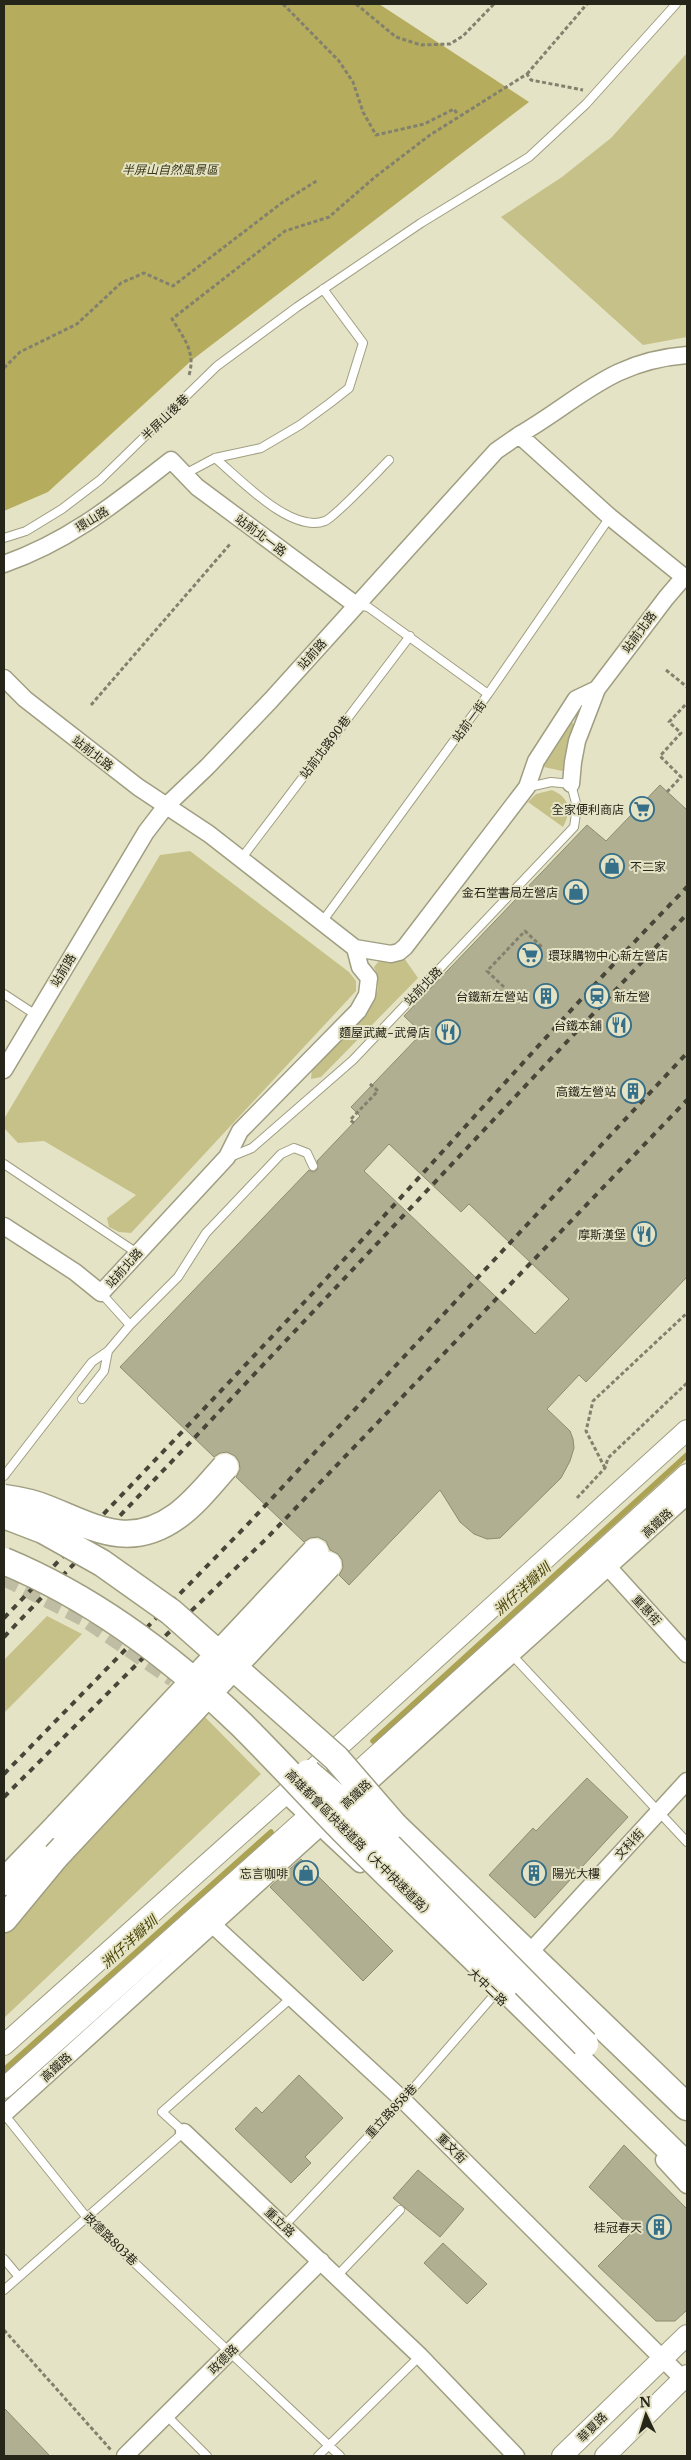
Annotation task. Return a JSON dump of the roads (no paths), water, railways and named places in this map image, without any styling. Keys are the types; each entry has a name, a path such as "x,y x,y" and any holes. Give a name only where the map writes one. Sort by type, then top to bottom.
{"highway":[{"path":"4,1498 47,1508 101,1531 126,1535 159,1527 176,1516 226,1468"},
{"path":"4,1515 43,1530 102,1563 170,1612 336,1758 394,1825"},
{"path":"4,1533 28,1542 115,1592 203,1658 324,1768 394,1825 687,2107"},
{"path":"4,1882 321,1559 56,1856 4,1919"},
{"name":"高雄都會區快速道路（大中快速道路）","path":"4,1561 28,1571 91,1605 153,1647 241,1724 347,1834 687,2166"},
{"path":"241,1724 315,1778 363,1820 687,2145"},
{"path":"4,1897 56,1856"},
{"path":"625,2047 687,2116"}],"street":[{"name":"站前路","path":"4,1070 146,832 166,806 208,767 271,700 496,451 546,419 559,407 617,372 663,357 687,355"},
{"path":"519,435 610,517 686,574"},
{"name":"站前北一路","path":"172,460 201,490 356,605"},
{"name":"環山路","path":"4,564 36,553 84,524 116,504 172,460"},
{"name":"站前北路","path":"571,784 572,762 577,741 596,689 686,574"},
{"name":"站前北路","path":"4,678 25,700 166,806 209,834 355,948 391,954 399,952 405,947 527,787 536,761 576,698 596,689"},
{"name":"站前北路","path":"4,1226 75,1272 101,1293 227,1158 240,1132 358,1011 367,995 369,978 360,967 355,948"},
{"path":"4,2045 335,1750 687,1430"},
{"name":"高鐵路","path":"4,2088 362,1779 687,1474"},
{"name":"高鐵路","path":"362,1779 511,1654 687,1496"},
{"name":"重惠街","path":"608,1567 687,1654"},
{"path":"335,1750 531,1950 687,2100"},
{"name":"文科街","path":"531,1950 687,1781"},
{"name":"大中二路","path":"284,1794 619,2112 687,2184"},
{"name":"高鐵路","path":"4,2114 213,1926 314,1822"},
{"name":"重文街","path":"213,1926 290,1999 403,2100 662,2358 685,2377"},
{"name":"重立路","path":"184,2132 420,2356 516,2456"},
{"path":"655,2143 687,2174"},
{"name":"政德路","path":"125,2456 321,2261"},
{"name":"華夏路","path":"562,2456 687,2335"},
{"path":"605,2456 685,2377"}],"lane":[{"name":"半屏山後巷","path":"4,538 33,527 62,509 100,480 216,366 374,254 529,157 586,104 676,4"},
{"path":"184,474 215,458 261,448 300,425 349,388 363,343 323,289"},
{"path":"215,458 286,516 307,523 326,521 389,460"},
{"name":"站前一街","path":"322,922 488,694 610,517"},
{"path":"356,605 368,608 410,636 488,694"},
{"name":"站前北路90巷","path":"240,859 410,636"},
{"path":"527,787 551,782 571,784"},
{"name":"站前北路","path":"227,1158 252,1148 353,1060 574,827 577,807 571,784"},
{"path":"4,994 36,1015"},
{"path":"4,1476 92,1362 108,1351 130,1325 178,1277 206,1233 281,1154 294,1148 308,1153 313,1166"},
{"path":"4,1164 137,1253"},
{"path":"101,1293 130,1325"},
{"path":"82,1400 104,1371 108,1351"},
{"path":"511,1654 687,1842"},
{"name":"重立路858巷","path":"284,2226 403,2100 495,1994"},
{"name":"重立路","path":"184,2132 162,2112 290,1999"},
{"name":"政德路803巷","path":"4,2114 88,2219 231,2351 340,2456"},
{"path":"4,2290 88,2219 184,2132"},
{"path":"337,2276 400,2210"},
{"path":"4,2259 19,2277"},
{"path":"318,2456 420,2356"},
{"path":"166,2415 207,2456"}],"waterway":[{"name":"洲仔洋瓣圳","path":"373,1741 687,1455"},
{"name":"洲仔洋瓣圳","path":"4,2070 271,1832"}],"tunnel":[{"path":"4,1578 83,1618 173,1679"}],"railway":[{"path":"4,1618 305,1301 687,887"},
{"path":"4,1637 200,1432 687,914"},
{"path":"4,1774 249,1523 687,1053"},
{"path":"4,1797 159,1642 266,1539 687,1100"}],"place":[{"name":"全家便利商店","path":"642,809"},
{"name":"不二家","path":"612,866"},
{"name":"金石堂書局左營店","path":"576,892"},
{"name":"環球購物中心新左營店","path":"530,955"},
{"name":"台鐵新左營站","path":"546,996"},
{"name":"新左營","path":"597,996"},
{"name":"台鐵本舖","path":"619,1025"},
{"name":"麵屋武藏-武骨店","path":"448,1032"},
{"name":"高鐵左營站","path":"633,1091"},
{"name":"摩斯漢堡","path":"644,1234"},
{"name":"忘言咖啡","path":"306,1873"},
{"name":"陽光大樓","path":"534,1873"},
{"name":"桂冠春天","path":"659,2227"}],"park label":[{"name":"半屏山自然風景區","path":"170,169"}]}
